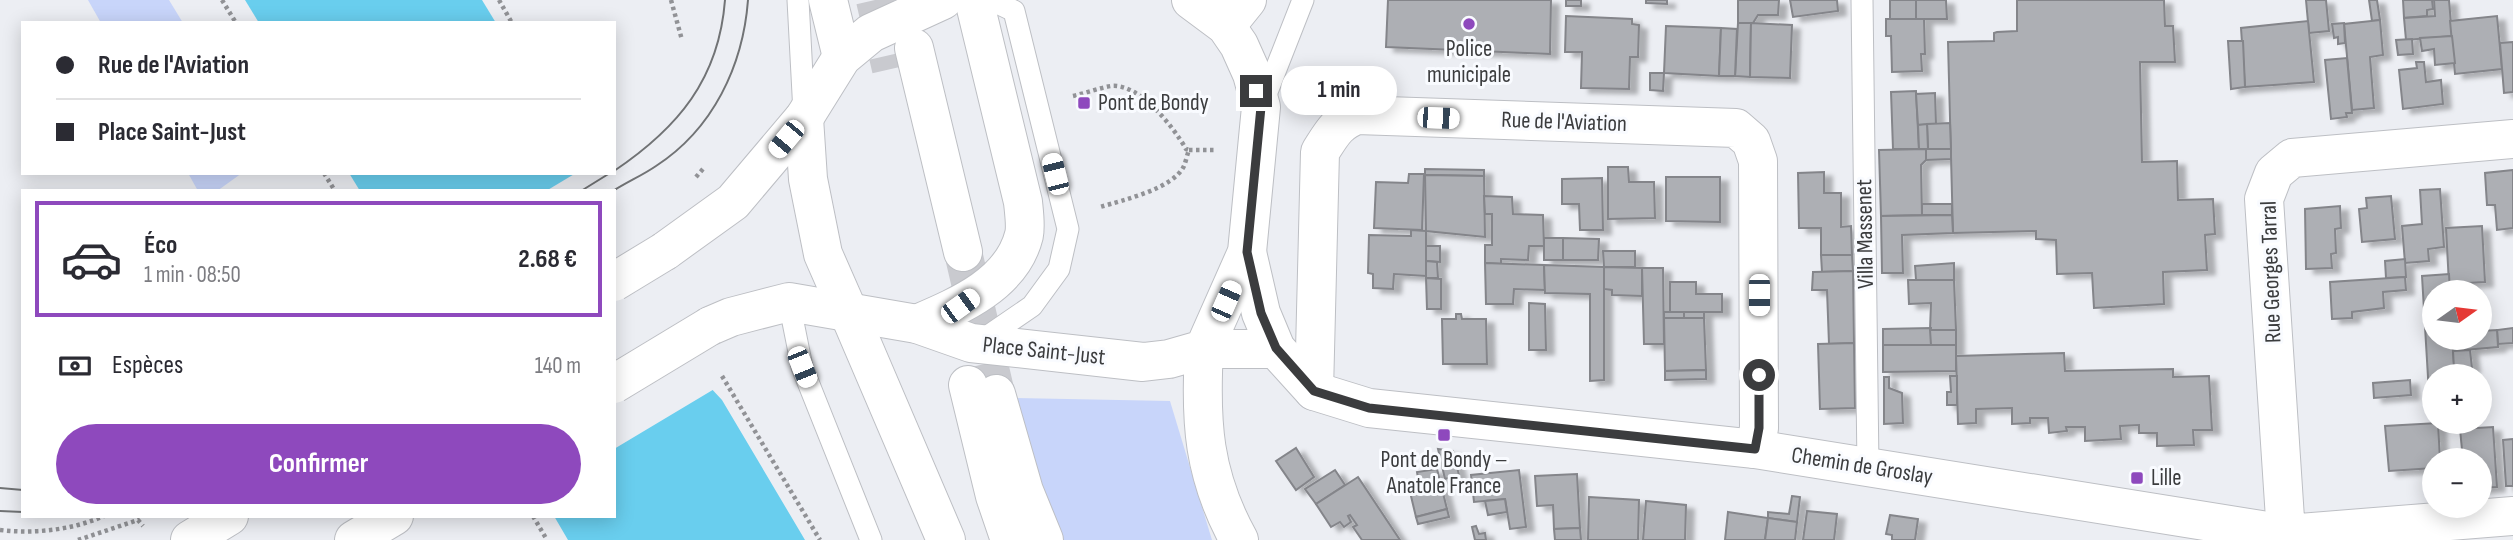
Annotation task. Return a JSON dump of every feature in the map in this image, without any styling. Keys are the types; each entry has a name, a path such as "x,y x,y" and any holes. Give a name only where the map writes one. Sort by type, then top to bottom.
{"main road":[{"path":"828,0 842,57"},
{"path":"616,281 665,251 733,202 804,118 842,57 871,33 943,0"},
{"path":"917,324 960,306 1009,269 1025,234 1023,202 974,0"},
{"path":"1191,0 1236,13 1239,45 1252,74 1261,107 1247,252 1204,349 1202,416 1208,462 1223,511 1239,540"},
{"path":"902,59 951,257"},
{"name":"Rue de l'Aviation","path":"1314,391 1320,152 1343,120 1357,115 1736,128 1751,141 1758,161 1759,428 1755,449"},
{"path":"804,118 808,179 824,254 946,540"},
{"name":"Rue Georges Tarral","path":"2292,537 2264,199 2274,173 2292,158 2513,139"},
{"path":"1247,252 1261,313 1276,348 1314,391"},
{"path":"616,383 710,326 731,317 789,302"},
{"name":"Place Saint-Just","path":"789,302 917,324 976,344 1143,362 1169,359 1204,349"},
{"path":"1204,349 1276,348"},
{"path":"1010,540 995,496 982,389 1044,540"},
{"name":"Chemin de Groslay","path":"1314,391 1369,408 1755,449 2292,537 2513,516"},
{"path":"190,540 226,518"},
{"path":"354,540 391,518"}],"lane":[{"path":"798,0 804,118"},
{"path":"976,344 1032,306 1059,269 1068,229 1014,11 991,0"},
{"path":"1261,107 1303,0"},
{"name":"Villa Massenet","path":"1862,0 1868,467"},
{"path":"789,302 802,367 871,540"}],"path":[{"path":"222,0 235,21"},
{"path":"499,0 511,21"},
{"path":"671,0 682,40"},
{"path":"1073,96 1114,86 1130,92 1151,106 1170,123 1186,149 1218,150"},
{"path":"1100,207 1142,195 1168,181 1184,168 1189,150"},
{"path":"722,376 820,540"},
{"path":"0,530 18,532 57,529 89,523 100,518"},
{"path":"534,518 547,540"},
{"path":"78,540 138,520 143,526"}],"shaded area":[{"path":"88,0 169,0 182,21 100,21"},
{"path":"245,0 482,0 495,21 258,21"},
{"path":"189,175 239,175 220,189 197,189"},
{"path":"350,175 578,175 586,189 359,189"},
{"path":"616,243 680,355 722,400 805,540 568,540 555,518 616,518"},
{"path":"1012,398 1170,401 1212,540 1062,540"}],"pier":[{"path":"573,175 582,175 590,189 549,189"},
{"path":"616,238 683,353 716,388 616,448"}],"building":[{"name":"Police municipale","path":"1388,0 1551,0 1550,54 1386,47"},
{"path":"1566,0 1581,0 1581,6 1566,6"},
{"path":"1646,0 1667,0 1667,4 1646,3"},
{"path":"1738,0 1779,0 1778,15 1758,15 1753,23 1738,23"},
{"path":"1790,0 1837,0 1838,11 1793,17"},
{"path":"1890,0 1916,0 1916,19 1890,19"},
{"path":"1916,0 1946,0 1947,19 1916,19"},
{"path":"2017,0 2164,0 2165,26 2173,26 2175,62 2140,62 2142,162 2177,161 2178,200 2213,199 2215,234 2205,235 2207,270 2163,272 2164,304 2094,308 2092,273 2057,274 2056,240 2036,239 2036,231 1953,233 1948,42 1994,41 1994,33 2017,31"},
{"path":"2306,0 2326,0 2329,31 2309,33"},
{"path":"2369,0 2377,0 2380,20 2372,21"},
{"path":"2403,0 2432,0 2433,9 2427,10 2427,16 2404,18"},
{"path":"2434,0 2449,0 2452,36 2406,40 2404,18 2435,16"},
{"path":"1566,16 1632,19 1632,24 1639,25 1638,57 1630,57 1629,89 1581,88 1582,52 1565,52"},
{"path":"2497,16 2502,69 2455,74 2450,21"},
{"path":"1886,19 1924,19 1925,54 1921,54 1922,71 1892,72 1891,36 1886,36"},
{"path":"2380,20 2383,55 2370,57 2374,108 2352,110 2344,24"},
{"path":"2308,21 2314,82 2245,87 2241,28"},
{"path":"1738,23 1751,23 1750,77 1735,76"},
{"path":"1751,23 1792,25 1790,78 1750,77"},
{"path":"2344,23 2345,43 2338,44 2338,37 2334,38 2332,24"},
{"path":"1666,26 1721,28 1719,76 1664,73"},
{"path":"1721,28 1737,29 1735,76 1719,76"},
{"path":"2452,36 2455,63 2435,65 2434,49 2422,51 2420,38"},
{"path":"2412,39 2413,54 2398,55 2396,40"},
{"path":"2228,41 2243,41 2245,87 2231,89"},
{"path":"2513,42 2513,92 2504,93 2500,43"},
{"path":"2347,58 2352,113 2346,113 2347,117 2331,119 2325,60"},
{"path":"2416,62 2424,62 2426,82 2441,80 2443,104 2403,109 2399,70 2417,68"},
{"path":"1650,73 1664,73 1663,91 1650,90"},
{"path":"1916,91 1919,149 1893,149 1891,92"},
{"path":"1935,93 1936,124 1918,125 1916,94"},
{"path":"1950,123 1951,149 1928,149 1927,124"},
{"path":"1927,124 1928,149 1919,149 1918,125"},
{"path":"1926,149 1926,160 1921,165 1922,215 1881,216 1879,150"},
{"path":"1926,149 1951,149 1951,159 1926,160"},
{"path":"1608,167 1628,167 1629,182 1654,182 1655,218 1608,219"},
{"path":"1425,169 1484,170 1484,176 1425,175"},
{"path":"2513,170 2513,228 2497,230 2495,205 2487,205 2485,173"},
{"path":"1824,172 1824,193 1841,193 1841,227 1851,226 1852,255 1821,255 1821,228 1799,228 1798,173"},
{"path":"1409,174 1424,174 1422,230 1374,228 1376,182 1408,183"},
{"path":"1425,175 1484,176 1485,237 1426,231"},
{"path":"1666,177 1720,177 1720,222 1666,221"},
{"path":"1602,178 1603,230 1580,230 1579,204 1562,204 1562,179"},
{"path":"2440,189 2444,247 2428,249 2429,261 2405,263 2402,226 2422,224 2420,190"},
{"path":"1484,196 1512,197 1513,214 1543,215 1544,246 1529,246 1528,260 1501,259 1501,264 1485,263 1485,245 1492,245 1492,214 1485,214"},
{"path":"2391,196 2395,239 2362,242 2359,209 2367,208 2366,198"},
{"path":"1922,204 1952,204 1952,215 1922,215"},
{"path":"2340,206 2341,228 2335,229 2336,253 2331,254 2332,268 2306,269 2305,209"},
{"path":"1952,215 1953,233 1902,235 1903,273 1882,273 1881,216"},
{"path":"2482,226 2485,280 2449,280 2446,228"},
{"path":"1411,230 1426,231 1426,276 1394,274 1393,289 1373,288 1373,274 1368,273 1369,235 1411,236"},
{"path":"1544,238 1563,238 1563,260 1544,260"},
{"path":"1563,238 1599,239 1598,260 1563,260"},
{"path":"1426,246 1440,246 1440,262 1426,261"},
{"path":"1603,251 1635,251 1635,267 1604,267"},
{"path":"1821,255 1852,255 1853,271 1822,272"},
{"path":"2405,259 2406,277 2386,278 2385,261"},
{"path":"1426,261 1437,262 1438,278 1426,278"},
{"path":"1485,263 1544,265 1545,290 1514,289 1513,304 1486,304"},
{"path":"1954,263 1954,280 1916,280 1915,266"},
{"path":"1544,265 1604,267 1604,380 1590,381 1590,294 1545,293"},
{"path":"1604,267 1642,268 1642,296 1612,295 1612,290 1604,289"},
{"path":"1642,268 1663,268 1664,344 1644,344"},
{"path":"1853,271 1854,343 1829,344 1827,290 1812,290 1813,272"},
{"path":"2449,274 2449,280 2422,280 2422,276"},
{"path":"2405,277 2406,290 2383,292 2384,308 2352,312 2352,318 2332,319 2330,282"},
{"path":"1426,278 1441,279 1441,309 1427,309"},
{"path":"1908,280 1954,280 1956,330 1930,330 1931,303 1909,304"},
{"path":"1670,282 1696,282 1696,294 1722,294 1722,312 1670,312"},
{"path":"1529,303 1545,304 1546,350 1529,350"},
{"path":"1664,312 1684,312 1684,318 1664,318"},
{"path":"1684,312 1704,312 1704,318 1684,318"},
{"path":"1456,314 1461,314 1462,319 1486,319 1487,364 1443,364 1442,319 1456,319"},
{"path":"1664,318 1704,318 1706,370 1665,371"},
{"path":"1931,328 1931,345 1883,345 1883,329"},
{"path":"2513,328 2513,343 2498,344 2497,330"},
{"path":"1930,330 1956,330 1956,345 1931,345"},
{"path":"2492,330 2497,330 2498,347 2492,348"},
{"path":"1854,343 1855,408 1820,409 1818,344"},
{"path":"1883,345 1956,345 1956,371 1883,372"},
{"path":"2426,350 2453,350 2454,364 2427,364"},
{"path":"2470,350 2472,364 2454,364 2453,351"},
{"path":"2064,353 2065,371 2173,369 2173,377 2209,376 2212,430 2193,430 2194,445 2157,446 2157,433 2139,433 2139,425 2120,426 2121,439 2085,441 2085,427 2066,427 2067,431 2049,433 2048,418 2030,418 2030,423 2012,424 2012,408 1976,409 1976,423 1958,424 1956,356"},
{"path":"1706,370 1706,379 1665,380 1665,371"},
{"path":"1950,376 1957,376 1957,405 1947,405 1947,392 1951,392"},
{"path":"1884,377 1889,377 1889,388 1902,393 1903,423 1884,424"},
{"path":"2410,380 2411,395 2374,398 2373,383"},
{"path":"2422,424 2422,434 2439,434 2439,448 2422,448 2422,469 2389,471 2385,426"},
{"path":"2492,427 2497,487 2492,487 2492,448 2462,448 2460,434 2492,434"},
{"path":"2513,439 2513,486 2506,486 2503,440"},
{"path":"1296,448 1314,477 1296,490 1276,461"},
{"path":"1438,449 1453,451 1459,475 1445,479"},
{"path":"1437,469 1447,509 1416,517 1410,492 1420,490 1417,472"},
{"path":"1335,470 1345,485 1316,504 1305,489"},
{"path":"1519,470 1526,527 1510,529 1505,499 1474,502 1471,475"},
{"path":"1577,474 1580,528 1554,529 1553,505 1537,506 1535,476"},
{"path":"1358,477 1400,540 1362,540 1353,527 1357,525 1350,515 1348,516 1351,522 1344,527 1340,522 1331,527 1316,504"},
{"path":"1792,496 1800,497 1797,522 1768,518 1768,512 1789,514"},
{"path":"1589,497 1639,500 1638,540 1588,540"},
{"path":"1505,499 1507,512 1488,515 1485,501"},
{"path":"1646,501 1686,505 1685,540 1643,540"},
{"path":"1447,509 1449,517 1418,524 1416,517"},
{"path":"1807,511 1837,514 1834,540 1803,540"},
{"path":"1728,512 1768,518 1765,540 1725,540"},
{"path":"1890,515 1918,519 1915,540 1892,540 1892,535 1886,534"},
{"path":"1768,518 1797,522 1795,540 1765,540"},
{"path":"1476,526 1479,534 1485,533 1486,540 1475,540 1472,527"},
{"path":"1580,528 1581,540 1555,540 1554,529"}],"tunnel":[{"path":"875,0 891,69"},
{"path":"963,252 996,394"}],"tram line":[{"path":"616,170 658,137 691,99 714,54 725,0"},
{"path":"616,189 676,151 709,115 722,94 740,49 748,0"},
{"path":"584,189 607,175"},
{"path":"0,488 21,490"},
{"path":"0,511 21,512"}],"place":[{"name":"Police municipale","path":"1469,24"},
{"name":"Pont de Bondy","path":"1084,103"},
{"name":"Pont de Bondy – Anatole France","path":"1444,435"},
{"name":"Lille","path":"2137,478"}],"route":[{"path":"1256,91 1261,107 1247,252 1261,313 1276,348 1314,391 1369,408 1755,449 1759,428 1759,375"}]}
